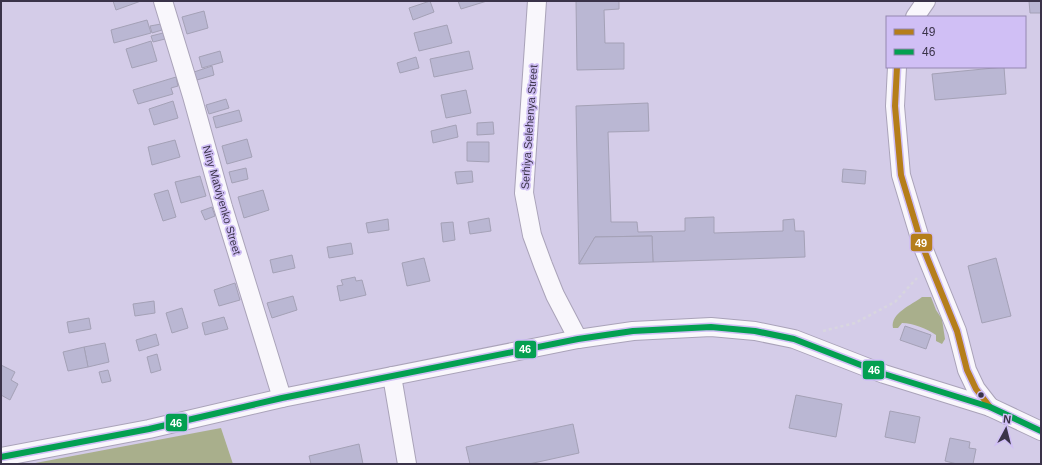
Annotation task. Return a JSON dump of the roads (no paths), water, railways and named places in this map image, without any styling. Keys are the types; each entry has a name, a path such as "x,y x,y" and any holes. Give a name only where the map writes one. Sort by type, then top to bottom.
{"street":[{"name":"Niny Matviyenko Street","path":"163,1 192,96 223,207 282,398"},
{"path":"916,16 926,1"},
{"name":"Serhiya Selehenya Street","path":"537,2 524,193 532,235 542,265 555,295 578,339"},
{"path":"897,68 895,106 901,175 926,255 957,331 967,370 976,389 990,407"},
{"path":"1,457 149,428 282,398 578,339 633,331 711,327 755,331 794,339 884,374 990,407 1041,432"},
{"path":"392,376 407,464"}]}
